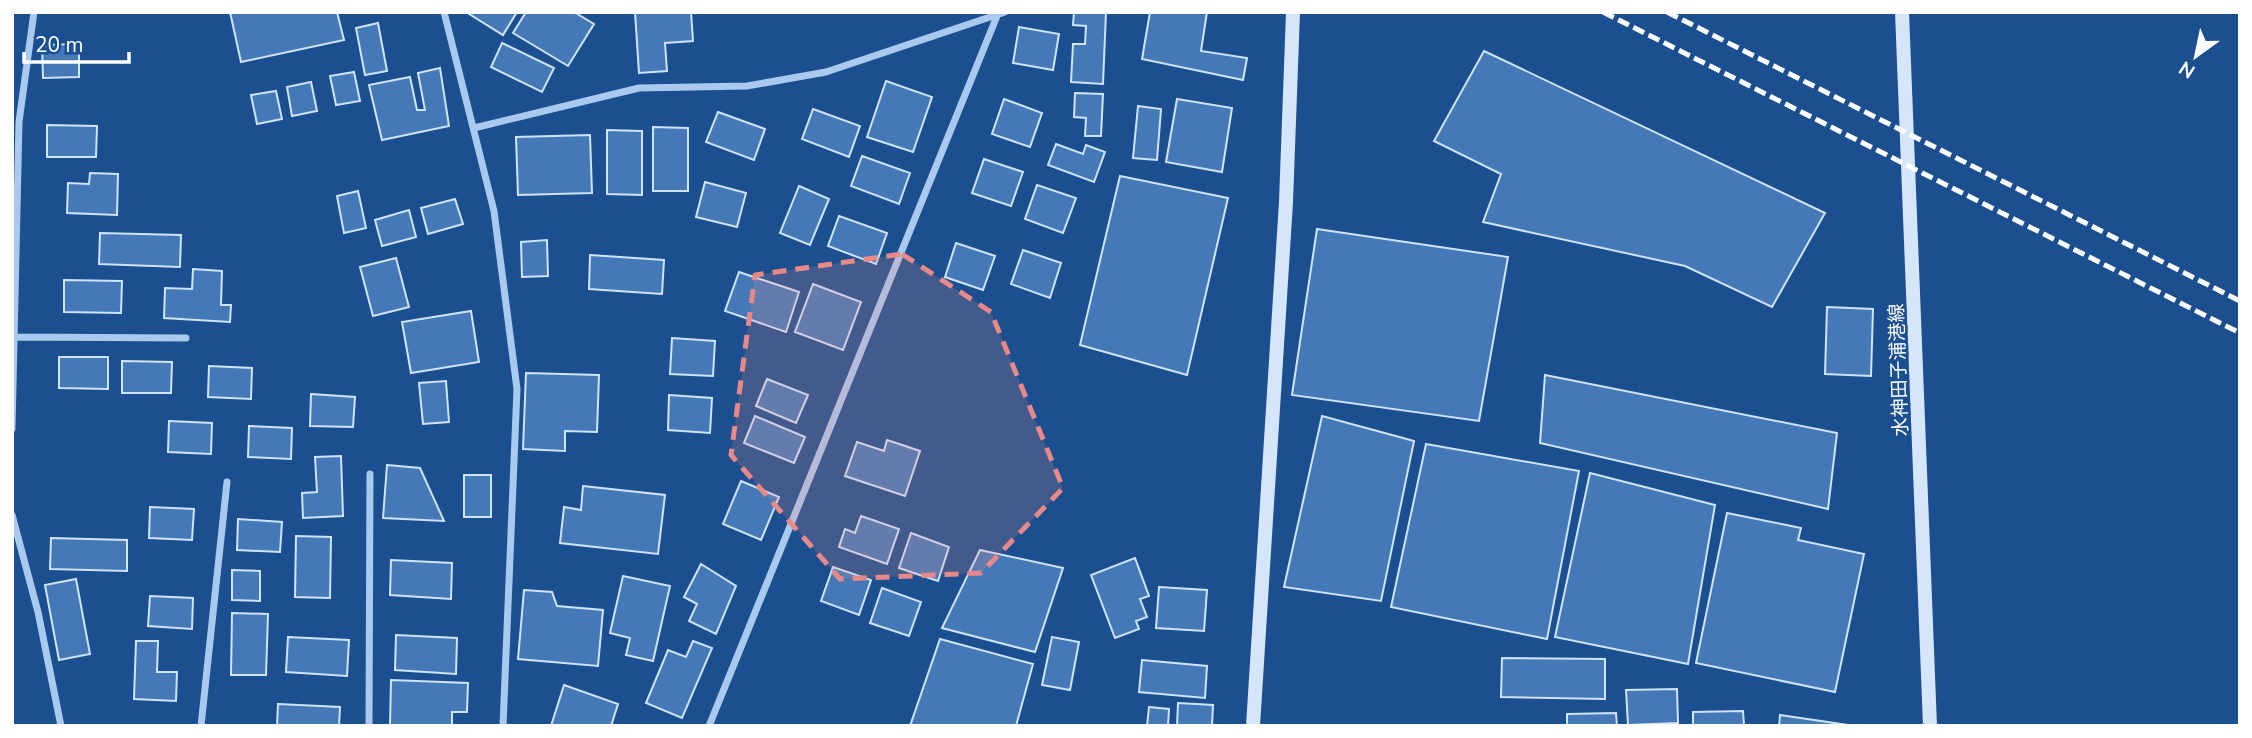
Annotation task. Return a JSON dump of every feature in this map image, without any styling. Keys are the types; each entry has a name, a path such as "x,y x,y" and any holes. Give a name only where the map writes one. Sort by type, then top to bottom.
{"street":[{"path":"12,429 19,122 34,12"},
{"path":"444,12 494,211 517,390 503,726"},
{"path":"474,128 639,88 747,86 827,72 1005,12"},
{"path":"1253,726 1286,202 1293,12"},
{"name":"水神田子浦港線","path":"1902,12 1930,726"},
{"path":"709,726 997,16"},
{"path":"14,337 186,338"},
{"path":"369,726 370,474"},
{"path":"201,726 227,482"},
{"path":"12,515 37,612 61,726"}],"highlighted area":[{"path":"902,254 991,312 1063,488 981,573 840,579 731,455 755,275"}],"building":[{"path":"230,12 337,12 344,40 241,62"},
{"path":"466,12 517,12 503,35"},
{"path":"526,12 574,12 594,24 568,66 513,33"},
{"path":"635,12 691,12 693,41 665,43 667,71 639,73"},
{"path":"1074,12 1106,12 1103,84 1071,82 1073,44 1085,44 1086,26 1073,25"},
{"path":"1150,12 1207,12 1201,51 1247,58 1243,80 1142,59"},
{"path":"378,23 387,71 365,75 356,28"},
{"path":"1019,27 1059,34 1053,70 1013,63"},
{"path":"502,43 554,68 542,92 491,67"},
{"path":"79,44 79,77 43,78 42,45"},
{"path":"1484,51 1825,213 1772,307 1685,266 1483,222 1501,174 1434,141"},
{"path":"440,68 449,126 382,140 369,85 410,77 417,110 425,110 418,73"},
{"path":"354,72 360,101 336,105 330,76"},
{"path":"886,81 932,97 913,152 867,137"},
{"path":"311,82 317,111 292,116 287,87"},
{"path":"276,91 282,119 257,124 251,95"},
{"path":"1075,93 1103,94 1101,136 1085,136 1086,118 1074,117"},
{"path":"1004,99 1042,113 1030,147 992,134"},
{"path":"1177,99 1232,108 1222,172 1166,162"},
{"path":"1138,106 1161,109 1157,160 1133,158"},
{"path":"813,109 860,126 849,157 802,139"},
{"path":"718,112 765,129 754,160 706,142"},
{"path":"47,125 97,126 96,157 47,157"},
{"path":"653,127 688,128 688,191 653,191"},
{"path":"607,130 642,131 642,195 607,194"},
{"path":"590,135 592,193 518,195 516,137"},
{"path":"1056,144 1083,154 1086,145 1105,152 1094,182 1048,165"},
{"path":"862,156 910,173 899,204 851,186"},
{"path":"984,159 1023,172 1011,206 972,193"},
{"path":"90,173 118,174 117,215 67,213 68,183 89,184"},
{"path":"1120,176 1228,198 1187,375 1080,345"},
{"path":"705,182 746,193 737,227 696,217"},
{"path":"1037,185 1076,198 1063,233 1025,219"},
{"path":"799,186 829,199 810,245 780,233"},
{"path":"358,191 366,228 344,233 337,196"},
{"path":"455,199 463,224 428,234 421,208"},
{"path":"409,210 416,237 382,246 375,220"},
{"path":"839,216 887,233 876,264 828,246"},
{"path":"1317,229 1508,257 1479,421 1292,395"},
{"path":"100,233 181,235 180,267 99,264"},
{"path":"547,240 548,276 522,277 521,242"},
{"path":"956,243 995,256 983,290 945,277"},
{"path":"1023,250 1061,263 1050,298 1011,284"},
{"path":"590,255 664,260 662,294 589,289"},
{"path":"396,258 409,307 373,316 360,267"},
{"path":"193,269 222,271 221,305 231,305 230,322 164,318 165,288 192,289"},
{"path":"739,272 799,292 786,332 725,311"},
{"path":"64,280 122,281 121,313 64,312"},
{"path":"813,284 861,302 843,350 795,332"},
{"path":"1827,307 1873,309 1871,376 1825,374"},
{"path":"471,311 479,362 411,373 402,322"},
{"path":"672,338 715,341 713,376 670,374"},
{"path":"59,357 108,357 108,389 59,388"},
{"path":"122,361 172,362 171,393 122,393"},
{"path":"209,366 252,368 251,399 208,397"},
{"path":"526,373 599,375 597,432 565,431 565,451 523,449"},
{"path":"1545,375 1837,433 1828,509 1540,443"},
{"path":"767,379 808,395 796,423 756,406"},
{"path":"446,381 449,422 423,424 419,383"},
{"path":"311,394 355,397 353,427 310,426"},
{"path":"669,395 712,398 710,433 668,430"},
{"path":"755,416 805,437 794,463 744,443"},
{"path":"1322,416 1414,441 1381,601 1284,587"},
{"path":"169,421 212,423 211,454 168,452"},
{"path":"249,426 292,428 291,459 248,457"},
{"path":"887,440 920,451 905,496 845,476 857,442 884,451"},
{"path":"1426,444 1579,471 1547,639 1391,607"},
{"path":"341,456 343,516 303,518 302,493 317,492 315,457"},
{"path":"387,465 420,468 444,521 383,518"},
{"path":"1590,473 1715,505 1688,664 1555,637"},
{"path":"464,475 491,475 491,517 464,517"},
{"path":"741,481 779,497 761,540 723,524"},
{"path":"583,486 665,495 658,554 560,543 564,507 581,510"},
{"path":"150,507 194,509 192,540 149,538"},
{"path":"1727,513 1801,528 1798,540 1864,554 1835,692 1696,663"},
{"path":"861,516 899,529 887,564 839,547 845,529 855,533"},
{"path":"238,519 282,522 280,552 237,550"},
{"path":"911,533 949,547 938,581 899,568"},
{"path":"296,536 331,537 330,598 295,597"},
{"path":"51,538 127,540 127,571 50,569"},
{"path":"980,550 1063,568 1035,652 942,628"},
{"path":"1135,558 1149,596 1140,599 1147,617 1136,621 1139,629 1115,638 1091,575"},
{"path":"391,560 452,563 451,599 390,595"},
{"path":"701,564 736,586 716,634 689,621 697,604 684,597"},
{"path":"833,567 871,580 859,615 821,601"},
{"path":"232,570 260,571 260,601 232,600"},
{"path":"623,576 670,586 653,661 626,655 630,638 610,633"},
{"path":"76,579 90,654 59,660 45,585"},
{"path":"1159,587 1207,590 1204,631 1156,628"},
{"path":"882,588 921,602 909,636 870,623"},
{"path":"524,590 552,592 557,606 603,610 598,666 518,659"},
{"path":"150,596 193,598 192,629 148,626"},
{"path":"232,613 268,614 266,675 231,675"},
{"path":"396,635 457,638 456,674 395,670"},
{"path":"288,637 349,640 347,676 286,672"},
{"path":"1052,637 1079,642 1070,690 1042,685"},
{"path":"940,639 1033,664 1016,726 910,726"},
{"path":"136,641 158,641 157,672 177,672 176,701 134,699"},
{"path":"693,641 712,648 682,718 646,703 668,650 686,657"},
{"path":"1502,658 1605,659 1605,699 1501,697"},
{"path":"1142,660 1207,666 1205,698 1139,692"},
{"path":"391,680 468,683 467,712 452,712 452,726 390,726"},
{"path":"564,685 618,704 611,726 551,726"},
{"path":"1677,689 1678,723 1628,725 1626,690"},
{"path":"1178,703 1213,705 1212,726 1177,726"},
{"path":"278,704 340,707 339,726 277,726"},
{"path":"1149,707 1169,709 1168,726 1147,726"},
{"path":"1743,711 1744,726 1693,726 1693,712"},
{"path":"1616,713 1617,726 1567,726 1567,714"},
{"path":"1780,715 1855,726 1779,726"}],"railway":[{"path":"1603,12 2240,333"},
{"path":"1667,12 2240,301"}]}
